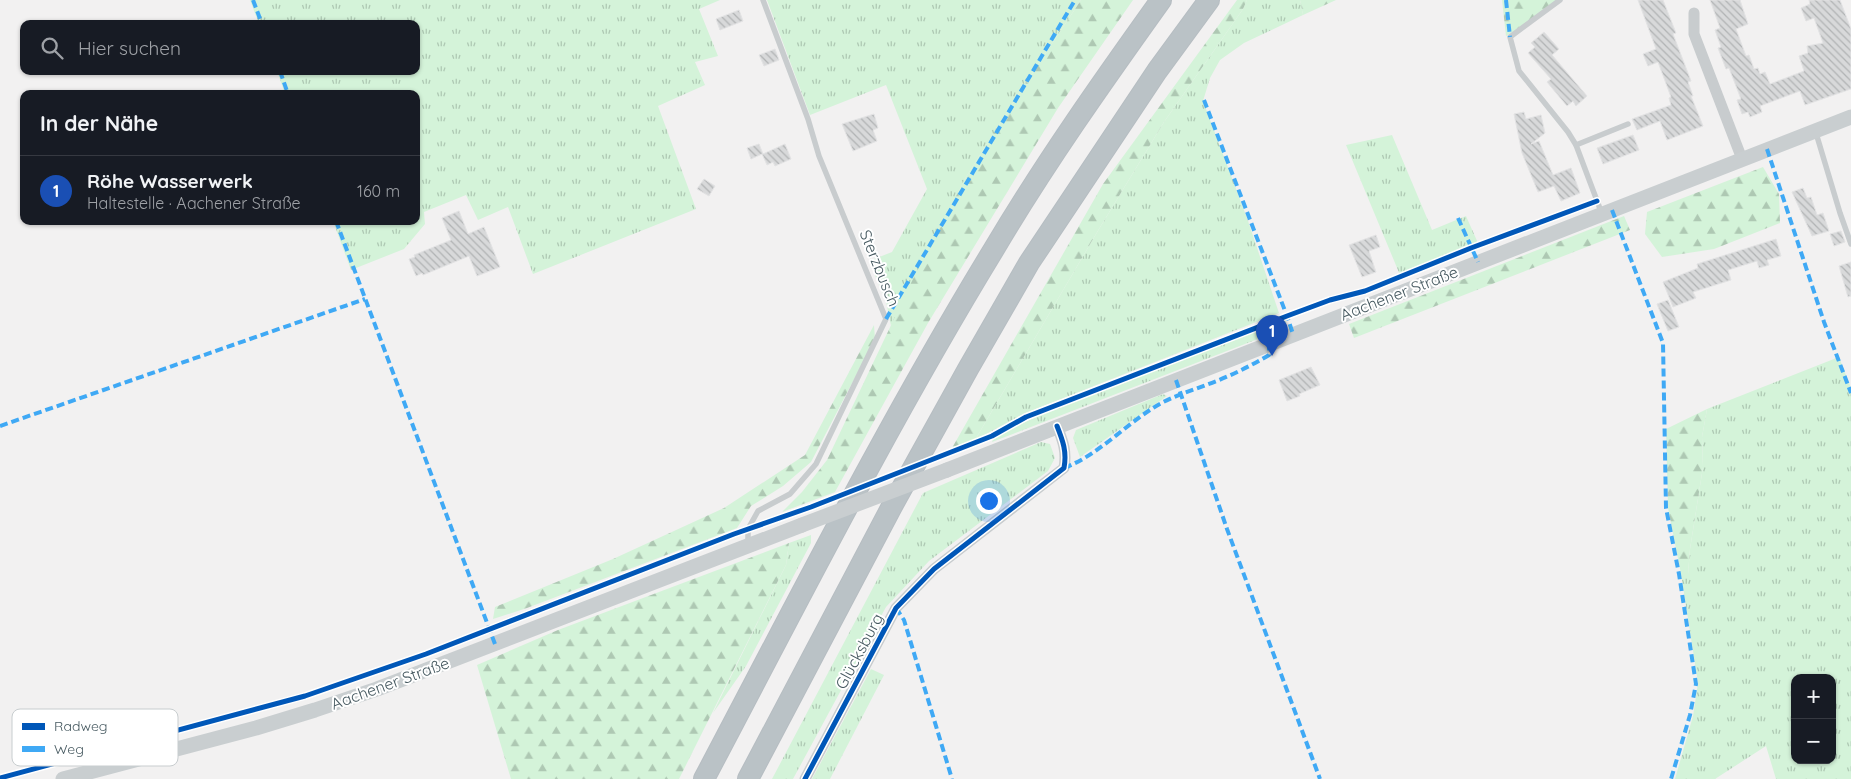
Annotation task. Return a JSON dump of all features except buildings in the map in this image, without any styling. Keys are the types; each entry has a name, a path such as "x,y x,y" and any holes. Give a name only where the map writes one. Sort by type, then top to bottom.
{"highway":[{"path":"704,779 857,488 994,248 1058,148 1161,0"},
{"path":"748,779 891,508 1029,263 1157,71 1209,0"}],"main road":[{"name":"Aachener Straße","path":"178,748 315,710 386,686 947,470 1851,117"},
{"name":"Aachener Straße","path":"63,779 110,766"}],"street":[{"path":"1694,13 1694,34 1742,159"},
{"name":"Glücksburg","path":"804,779 896,608 934,569 1064,468 1066,456 1064,442 1057,426"}],"lane":[{"name":"Sterzbusch","path":"748,546 748,529 758,511 790,494 816,464 886,318 819,156 808,118 763,0"},
{"path":"1560,0 1510,36 1518,70 1568,132 1576,145 1602,214"},
{"path":"1576,145 1628,124"},
{"path":"1815,131 1851,244"}],"green space":[{"path":"250,0 720,0 699,9 718,56 695,62 705,85 658,106 696,209 533,274 508,207 478,220 466,195 424,212 425,224 404,249 351,270 334,225 420,225 420,90 284,90 278,75 420,75 420,20 258,20"},
{"path":"767,0 1081,0 966,177 891,326 886,301 869,261 892,252 927,189 886,85 810,115"},
{"path":"1081,0 1133,0 1058,108 928,323 835,492 782,512 802,492 827,460 912,281 966,177"},
{"path":"1237,0 1247,0 1243,9 1164,122 975,440 952,448 1103,184"},
{"path":"1247,0 1300,0 1303,15 1244,43 1220,60 1210,78 1203,101 1247,218 1279,313 1023,414 975,440 1164,122 1243,9"},
{"path":"1300,0 1336,0 1303,15"},
{"path":"1502,0 1559,0 1541,15 1506,36"},
{"path":"1392,135 1432,230 1466,216 1478,243 1400,275 1346,145"},
{"path":"1763,167 1779,194 1780,223 1714,249 1662,257 1645,234 1647,212"},
{"path":"1624,216 1630,230 1354,338 1349,324"},
{"path":"1286,320 1286,324 1263,337 992,442 994,437 1046,412"},
{"path":"874,325 875,339 811,462 783,486 751,506 737,528 527,608 493,619 495,607 613,559 724,508 805,455"},
{"path":"1839,357 1851,388 1851,779 1776,779 1766,746 1715,779 1675,779 1693,716 1698,683 1681,574 1688,574 1703,467 1702,437 1707,409"},
{"path":"1163,394 1167,396 1080,457 1073,438 1076,430"},
{"path":"1707,409 1702,437 1703,467 1688,574 1681,574 1668,508 1666,429"},
{"path":"1041,442 1050,444 1055,458 1048,471 929,561 886,607 793,779 772,779 923,493"},
{"path":"811,535 811,543 746,666 713,713 786,565 789,543"},
{"path":"789,543 786,565 679,779 511,779 477,665 558,630"},
{"path":"871,669 884,675 830,779 812,779"}],"marked path":[{"path":"253,0 260,20"},
{"path":"886,319 1075,0"},
{"path":"1506,0 1510,37"},
{"path":"281,75 287,90"},
{"path":"1204,100 1293,334"},
{"path":"1767,149 1824,322 1851,393"},
{"path":"1612,210 1663,343 1666,508 1679,574 1696,684 1690,715 1671,779"},
{"path":"1458,218 1478,262"},
{"path":"338,225 495,644"},
{"path":"0,426 365,299"},
{"path":"1064,468 1088,456 1159,404 1230,375 1269,355 1269,344"},
{"path":"1176,380 1227,529 1320,779"},
{"path":"896,608 904,620 952,779"}],"cycle path":[{"path":"178,730 305,696 426,654 992,436 1026,417 1287,316 1330,300 1365,291 1471,248 1597,201"},
{"path":"805,779 896,608 934,569 1064,468 1064,447 1057,426"},
{"path":"0,778 45,766"}],"place":[{"name":"Röhe Wasserwerk","path":"1272,356"}]}
